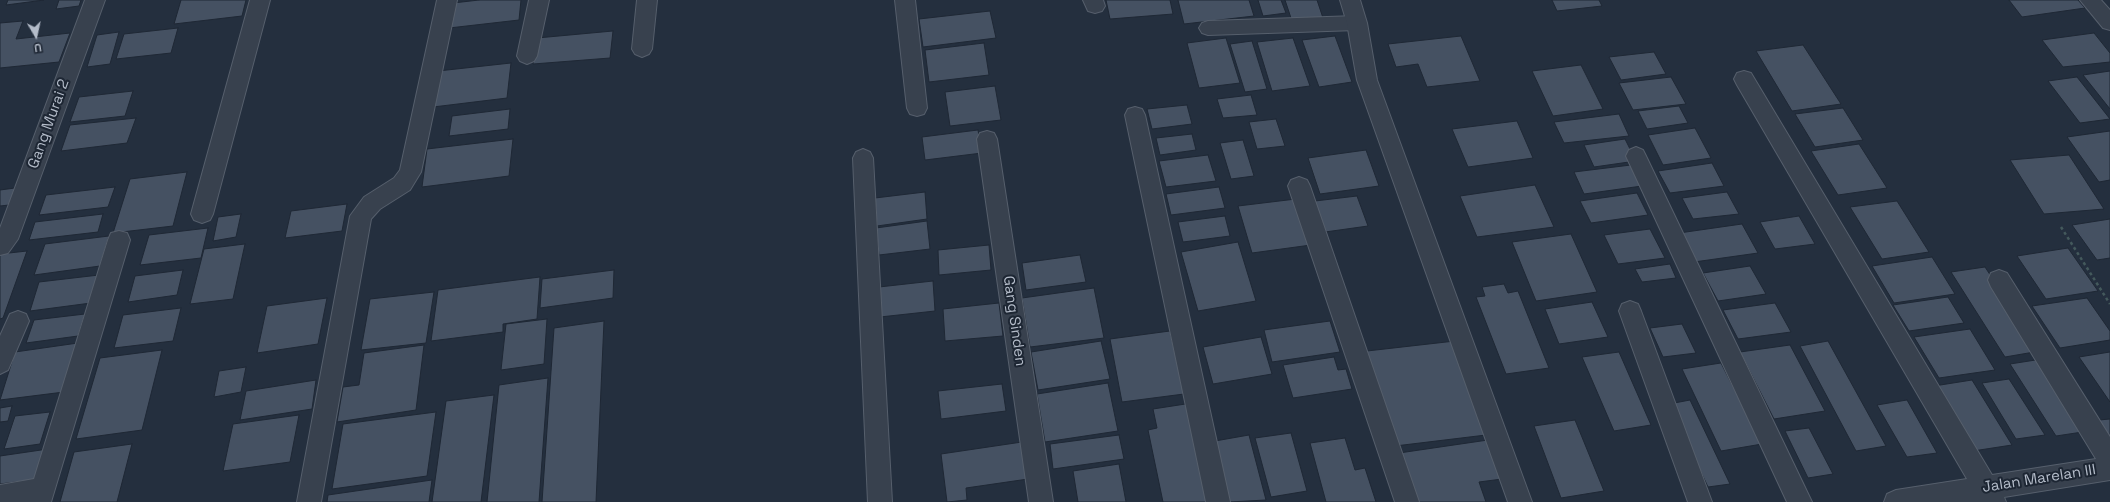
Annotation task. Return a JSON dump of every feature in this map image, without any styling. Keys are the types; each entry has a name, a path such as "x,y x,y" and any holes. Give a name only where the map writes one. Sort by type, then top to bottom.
{"street":[{"name":"Gang Murai 2","path":"0,246 7,238 95,0"},
{"path":"202,214 260,0"},
{"path":"309,502 361,216 372,203 402,184 410,172 447,0"},
{"path":"527,56 539,0"},
{"path":"642,49 647,0"},
{"path":"905,0 917,108"},
{"path":"1350,0 1358,24 1367,80 1520,502"},
{"path":"2090,0 2109,22"},
{"path":"1744,79 1990,495"},
{"path":"1135,115 1218,502"},
{"name":"Gang Sinden","path":"987,139 1041,502"},
{"path":"1636,156 1800,502"},
{"path":"863,158 880,502"},
{"path":"1299,186 1407,502"},
{"path":"0,497 41,496 119,240"},
{"path":"1999,280 2110,459"},
{"path":"1630,311 1700,502"},
{"path":"0,363 18,321"},
{"name":"Jalan Marelan III","path":"1896,502 1990,495 2110,468"}],"lane":[{"path":"1208,28 1358,24"}],"path":[{"path":"2061,227 2110,304"}],"building":[{"path":"8,0 44,0 6,5"},
{"path":"59,0 81,0 79,6 56,9"},
{"path":"181,0 246,0 242,16 174,24"},
{"path":"479,0 521,0 519,20 449,28 453,3"},
{"path":"1106,0 1170,0 1173,14 1110,19"},
{"path":"1178,0 1249,0 1254,16 1184,24"},
{"path":"1258,0 1281,0 1286,13 1263,16"},
{"path":"1285,0 1317,0 1323,18 1292,21"},
{"path":"1552,0 1599,0 1602,6 1557,11"},
{"path":"2009,0 2078,0 2085,8 2022,17"},
{"path":"990,11 996,38 923,47 919,19"},
{"path":"23,21 16,39 70,33 59,62 0,68 0,23"},
{"path":"178,28 171,53 116,59 124,34"},
{"path":"613,31 610,58 533,64 537,38"},
{"path":"119,32 110,64 87,67 97,35"},
{"path":"2094,33 2110,53 2110,62 2063,67 2042,40"},
{"path":"1335,36 1352,82 1319,87 1302,40"},
{"path":"1461,36 1480,81 1427,87 1418,64 1396,67 1388,44"},
{"path":"1226,38 1240,83 1199,88 1187,43"},
{"path":"1293,38 1310,86 1272,91 1257,42"},
{"path":"1252,41 1267,89 1245,92 1230,44"},
{"path":"984,43 989,75 929,82 925,50"},
{"path":"1803,45 1841,104 1792,111 1756,51"},
{"path":"1654,52 1666,74 1621,80 1609,57"},
{"path":"511,63 507,98 433,107 438,71"},
{"path":"1581,65 1603,109 1553,116 1532,71"},
{"path":"2110,71 2110,109 2083,75"},
{"path":"1671,77 1686,104 1633,110 1619,83"},
{"path":"2077,77 2110,119 2080,123 2048,81"},
{"path":"995,86 1001,120 950,126 945,92"},
{"path":"133,91 125,116 70,122 79,97"},
{"path":"1251,95 1257,115 1223,118 1217,99"},
{"path":"1187,105 1192,124 1152,129 1147,109"},
{"path":"1679,106 1688,123 1647,129 1638,111"},
{"path":"1843,108 1863,140 1815,147 1795,114"},
{"path":"510,109 508,129 449,136 452,116"},
{"path":"1619,114 1629,136 1564,143 1554,122"},
{"path":"136,118 127,143 61,151 70,125"},
{"path":"1276,119 1285,146 1257,149 1249,122"},
{"path":"1517,121 1533,158 1468,167 1452,129"},
{"path":"1695,128 1711,158 1663,165 1648,135"},
{"path":"978,130 982,153 925,160 922,137"},
{"path":"2110,131 2110,180 2099,182 2067,137"},
{"path":"1192,134 1196,150 1160,155 1156,138"},
{"path":"513,139 509,176 422,187 427,149"},
{"path":"1625,139 1636,161 1594,167 1584,145"},
{"path":"1243,140 1254,176 1231,179 1220,143"},
{"path":"1859,144 1887,188 1838,195 1811,151"},
{"path":"1366,150 1379,186 1320,194 1308,158"},
{"path":"1208,155 1216,181 1166,187 1159,161"},
{"path":"2069,155 2104,209 2044,214 2010,160"},
{"path":"1712,163 1724,186 1670,193 1658,171"},
{"path":"1631,165 1642,186 1584,194 1574,172"},
{"path":"187,172 173,226 113,233 130,179"},
{"path":"1535,185 1554,227 1477,237 1460,196"},
{"path":"115,187 108,207 39,215 46,195"},
{"path":"1219,187 1225,208 1171,215 1166,194"},
{"path":"15,188 9,205 0,206 0,190"},
{"path":"925,192 927,219 877,226 875,198"},
{"path":"1727,192 1739,214 1693,219 1682,198"},
{"path":"1637,193 1648,215 1591,223 1580,201"},
{"path":"1357,196 1368,226 1325,232 1315,201"},
{"path":"1296,199 1311,245 1252,253 1238,206"},
{"path":"1897,201 1929,252 1882,259 1850,207"},
{"path":"347,204 342,231 285,238 291,211"},
{"path":"103,214 98,232 29,240 35,222"},
{"path":"241,214 236,237 213,241 218,217"},
{"path":"1225,216 1230,236 1183,242 1178,222"},
{"path":"1799,216 1815,244 1775,249 1760,222"},
{"path":"2110,219 2110,258 2097,260 2072,225"},
{"path":"927,221 930,249 879,255 876,228"},
{"path":"1742,224 1758,253 1694,262 1679,233"},
{"path":"208,228 201,258 140,265 149,235"},
{"path":"1650,229 1665,258 1618,264 1604,235"},
{"path":"1571,234 1597,292 1536,301 1512,242"},
{"path":"109,236 100,266 34,275 45,244"},
{"path":"1238,242 1256,301 1198,311 1181,252"},
{"path":"245,244 233,299 190,304 204,249"},
{"path":"989,245 991,270 939,275 938,250"},
{"path":"2068,248 2098,291 2046,299 2017,256"},
{"path":"27,251 3,318 0,319 0,254"},
{"path":"1080,255 1086,282 1026,290 1022,263"},
{"path":"1932,257 1955,294 1894,303 1872,266"},
{"path":"1670,264 1676,278 1642,282 1635,269"},
{"path":"1750,266 1766,294 1718,301 1703,273"},
{"path":"1985,267 2040,351 2005,357 1951,272"},
{"path":"183,270 177,295 128,302 135,276"},
{"path":"614,270 613,298 540,308 542,279"},
{"path":"99,275 91,303 30,311 39,282"},
{"path":"540,277 537,319 503,324 503,332 431,341 438,290"},
{"path":"933,281 935,311 880,317 879,287"},
{"path":"1504,284 1508,293 1518,291 1549,368 1506,374 1476,297 1485,296 1482,287"},
{"path":"1094,288 1104,338 1030,347 1022,298"},
{"path":"434,292 426,343 361,350 370,299"},
{"path":"1948,297 1964,323 1909,331 1893,305"},
{"path":"327,298 318,344 257,353 267,306"},
{"path":"2087,298 2110,331 2110,340 2060,348 2032,306"},
{"path":"1592,302 1608,337 1559,344 1545,309"},
{"path":"999,303 1003,336 945,341 943,309"},
{"path":"1775,303 1791,332 1738,339 1723,310"},
{"path":"181,308 173,341 114,348 123,315"},
{"path":"85,314 78,336 26,343 34,320"},
{"path":"547,319 544,364 501,370 506,324"},
{"path":"604,321 596,502 542,502 554,328"},
{"path":"1330,321 1340,352 1272,362 1264,330"},
{"path":"1682,324 1696,353 1663,357 1650,328"},
{"path":"1970,329 1995,370 1939,378 1914,337"},
{"path":"1170,331 1184,394 1122,402 1110,339"},
{"path":"1261,337 1272,374 1213,384 1203,347"},
{"path":"1101,341 1110,379 1038,390 1031,352"},
{"path":"1455,341 1486,435 1395,446 1367,351"},
{"path":"1828,341 1886,446 1856,451 1800,346"},
{"path":"78,343 64,392 0,400 15,352"},
{"path":"424,345 416,410 337,422 343,387 359,385 364,353"},
{"path":"1790,345 1825,411 1774,419 1740,352"},
{"path":"162,350 142,430 76,439 100,358"},
{"path":"1619,352 1651,425 1614,431 1582,357"},
{"path":"2110,352 2110,402 2079,357"},
{"path":"1334,357 1338,370 1346,369 1352,389 1293,398 1283,365"},
{"path":"2042,359 2089,431 2056,436 2010,364"},
{"path":"1721,363 1762,444 1721,451 1682,369"},
{"path":"246,367 241,392 214,397 219,371"},
{"path":"548,378 539,502 487,502 499,385"},
{"path":"2009,379 2045,435 2016,439 1982,383"},
{"path":"316,380 312,409 240,420 246,391"},
{"path":"1972,380 2012,445 1973,451 1934,386"},
{"path":"1108,383 1118,431 1045,442 1037,394"},
{"path":"1002,384 1006,411 941,419 938,391"},
{"path":"494,395 481,502 432,502 446,401"},
{"path":"1690,400 1730,484 1708,487 1669,404"},
{"path":"1907,400 1937,453 1907,457 1877,405"},
{"path":"1192,403 1214,502 1163,502 1148,430 1157,428 1153,409"},
{"path":"12,406 8,421 0,422 0,408"},
{"path":"50,412 40,444 4,449 15,416"},
{"path":"436,412 427,476 332,489 343,424"},
{"path":"299,415 290,462 223,471 233,424"},
{"path":"2110,419 2110,439 2099,420"},
{"path":"1575,420 1604,491 1561,498 1534,426"},
{"path":"1809,428 1833,474 1808,478 1785,431"},
{"path":"1291,433 1307,491 1271,497 1255,438"},
{"path":"1119,435 1124,459 1053,469 1050,444"},
{"path":"1249,435 1266,500 1229,502 1215,441"},
{"path":"1345,438 1355,470 1365,468 1376,502 1326,502 1310,443"},
{"path":"1488,440 1502,479 1479,482 1486,502 1415,502 1399,453"},
{"path":"1022,442 1028,479 966,488 967,500 947,502 941,454"},
{"path":"132,444 117,502 60,502 74,452"},
{"path":"48,449 39,479 0,484 0,456"},
{"path":"1119,464 1126,502 1078,502 1073,471"},
{"path":"432,480 429,502 327,502 328,495"}]}
